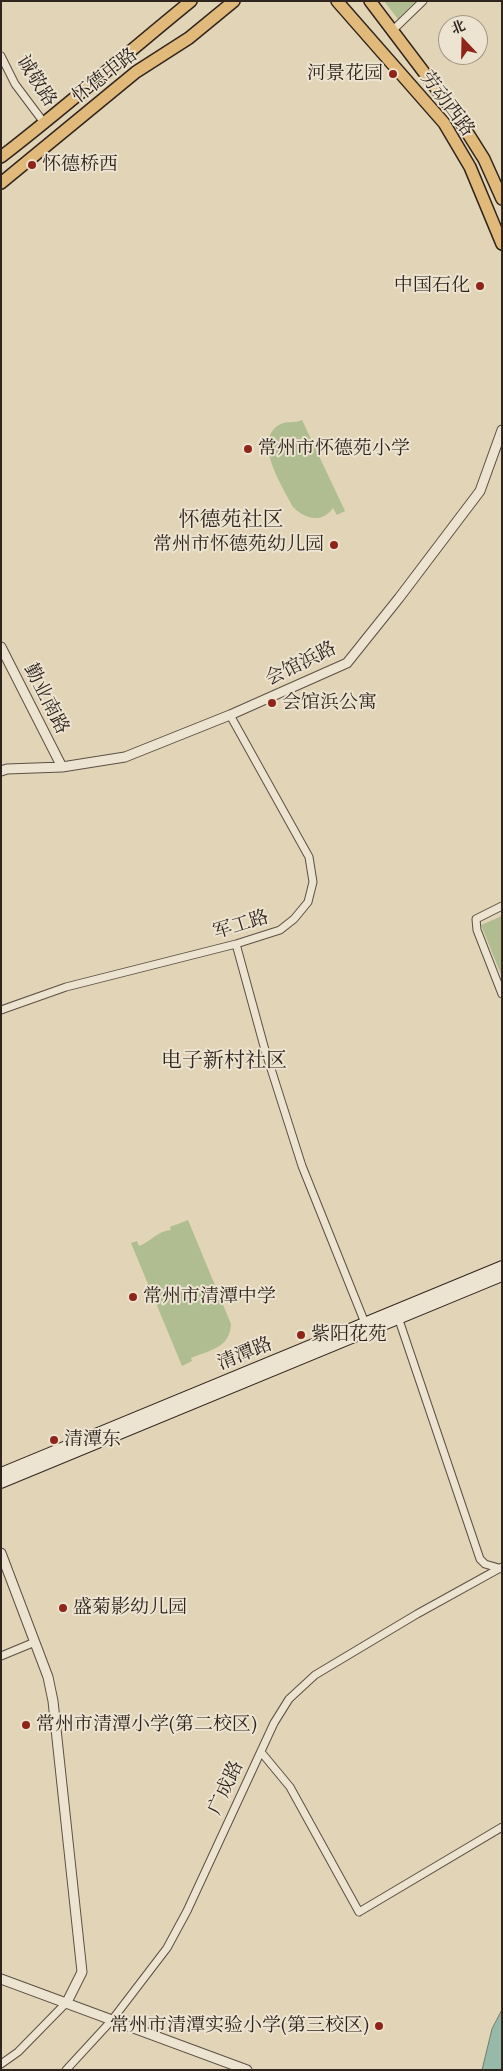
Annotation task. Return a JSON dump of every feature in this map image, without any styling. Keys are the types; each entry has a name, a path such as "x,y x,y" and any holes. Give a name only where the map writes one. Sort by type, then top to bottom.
{"main road":[{"name":"怀德中路","path":"1,157 45,124 134,47 191,1"},
{"name":"怀德中路","path":"1,184 136,72 189,38 234,1"},
{"name":"劳动西路","path":"337,1 366,36 393,63 444,124 470,168 502,244"},
{"name":"劳动西路","path":"370,1 470,136 484,159 502,199"},
{"name":"清潭路","path":"1,1473 502,1266"},
{"name":"清潭路","path":"1,1483 502,1276"}],"street":[{"path":"392,31 422,1"},
{"name":"诚敬路","path":"1,56 15,84 45,124"},
{"name":"会馆浜路","path":"1,771 62,767 125,757 230,716 347,663 400,598 480,491 502,430"},
{"name":"勤业南路","path":"1,647 62,767"},
{"name":"军工路","path":"1,1010 66,987 236,944 280,930 308,902 313,882 309,857 230,716"},
{"path":"502,906 476,918 477,930 502,994"},
{"path":"236,944 265,1050 302,1166 365,1323"},
{"path":"399,1320 480,1559 485,1564 501,1568"},
{"path":"1,1553 48,1677 53,1701 82,1972 67,2002 18,2052 1,2064"},
{"name":"广成路","path":"66,2070 112,2020 167,1948 187,1911 274,1723 290,1699 315,1676 417,1614 501,1568"},
{"path":"1,1656 34,1642"},
{"path":"261,1752 290,1787 359,1912 502,1827"},
{"path":"1,1979 247,2070"}],"shaded area":[{"path":"384,1 416,1 398,19"},
{"path":"302,420 345,511 337,515 333,508 329,513 319,518 308,517 298,511 293,507 272,464 268,442 271,432 279,425"},
{"path":"502,916 502,977 481,925"},
{"path":"188,1220 231,1324 230,1332 223,1343 212,1350 191,1358 192,1361 182,1366 131,1243 137,1241 139,1246 162,1232 171,1230 170,1227"},
{"path":"502,2010 502,2070 482,2070 492,2029"}],"place":[{"name":"河景花园","path":"393,74"},
{"name":"怀德桥西","path":"32,165"},
{"name":"中国石化","path":"480,286"},
{"name":"常州市怀德苑小学","path":"248,449"},
{"name":"常州市怀德苑幼儿园","path":"334,545"},
{"name":"会馆浜公寓","path":"272,703"},
{"name":"常州市清潭中学","path":"133,1297"},
{"name":"紫阳花苑","path":"301,1335"},
{"name":"清潭东","path":"54,1440"},
{"name":"盛菊影幼儿园","path":"63,1608"},
{"name":"常州市清潭小学(第二校区)","path":"26,1725"},
{"name":"常州市清潭实验小学(第三校区)","path":"379,2026"}],"district":[{"name":"怀德苑社区","path":"231,520"},
{"name":"电子新村社区","path":"224,1061"}]}
